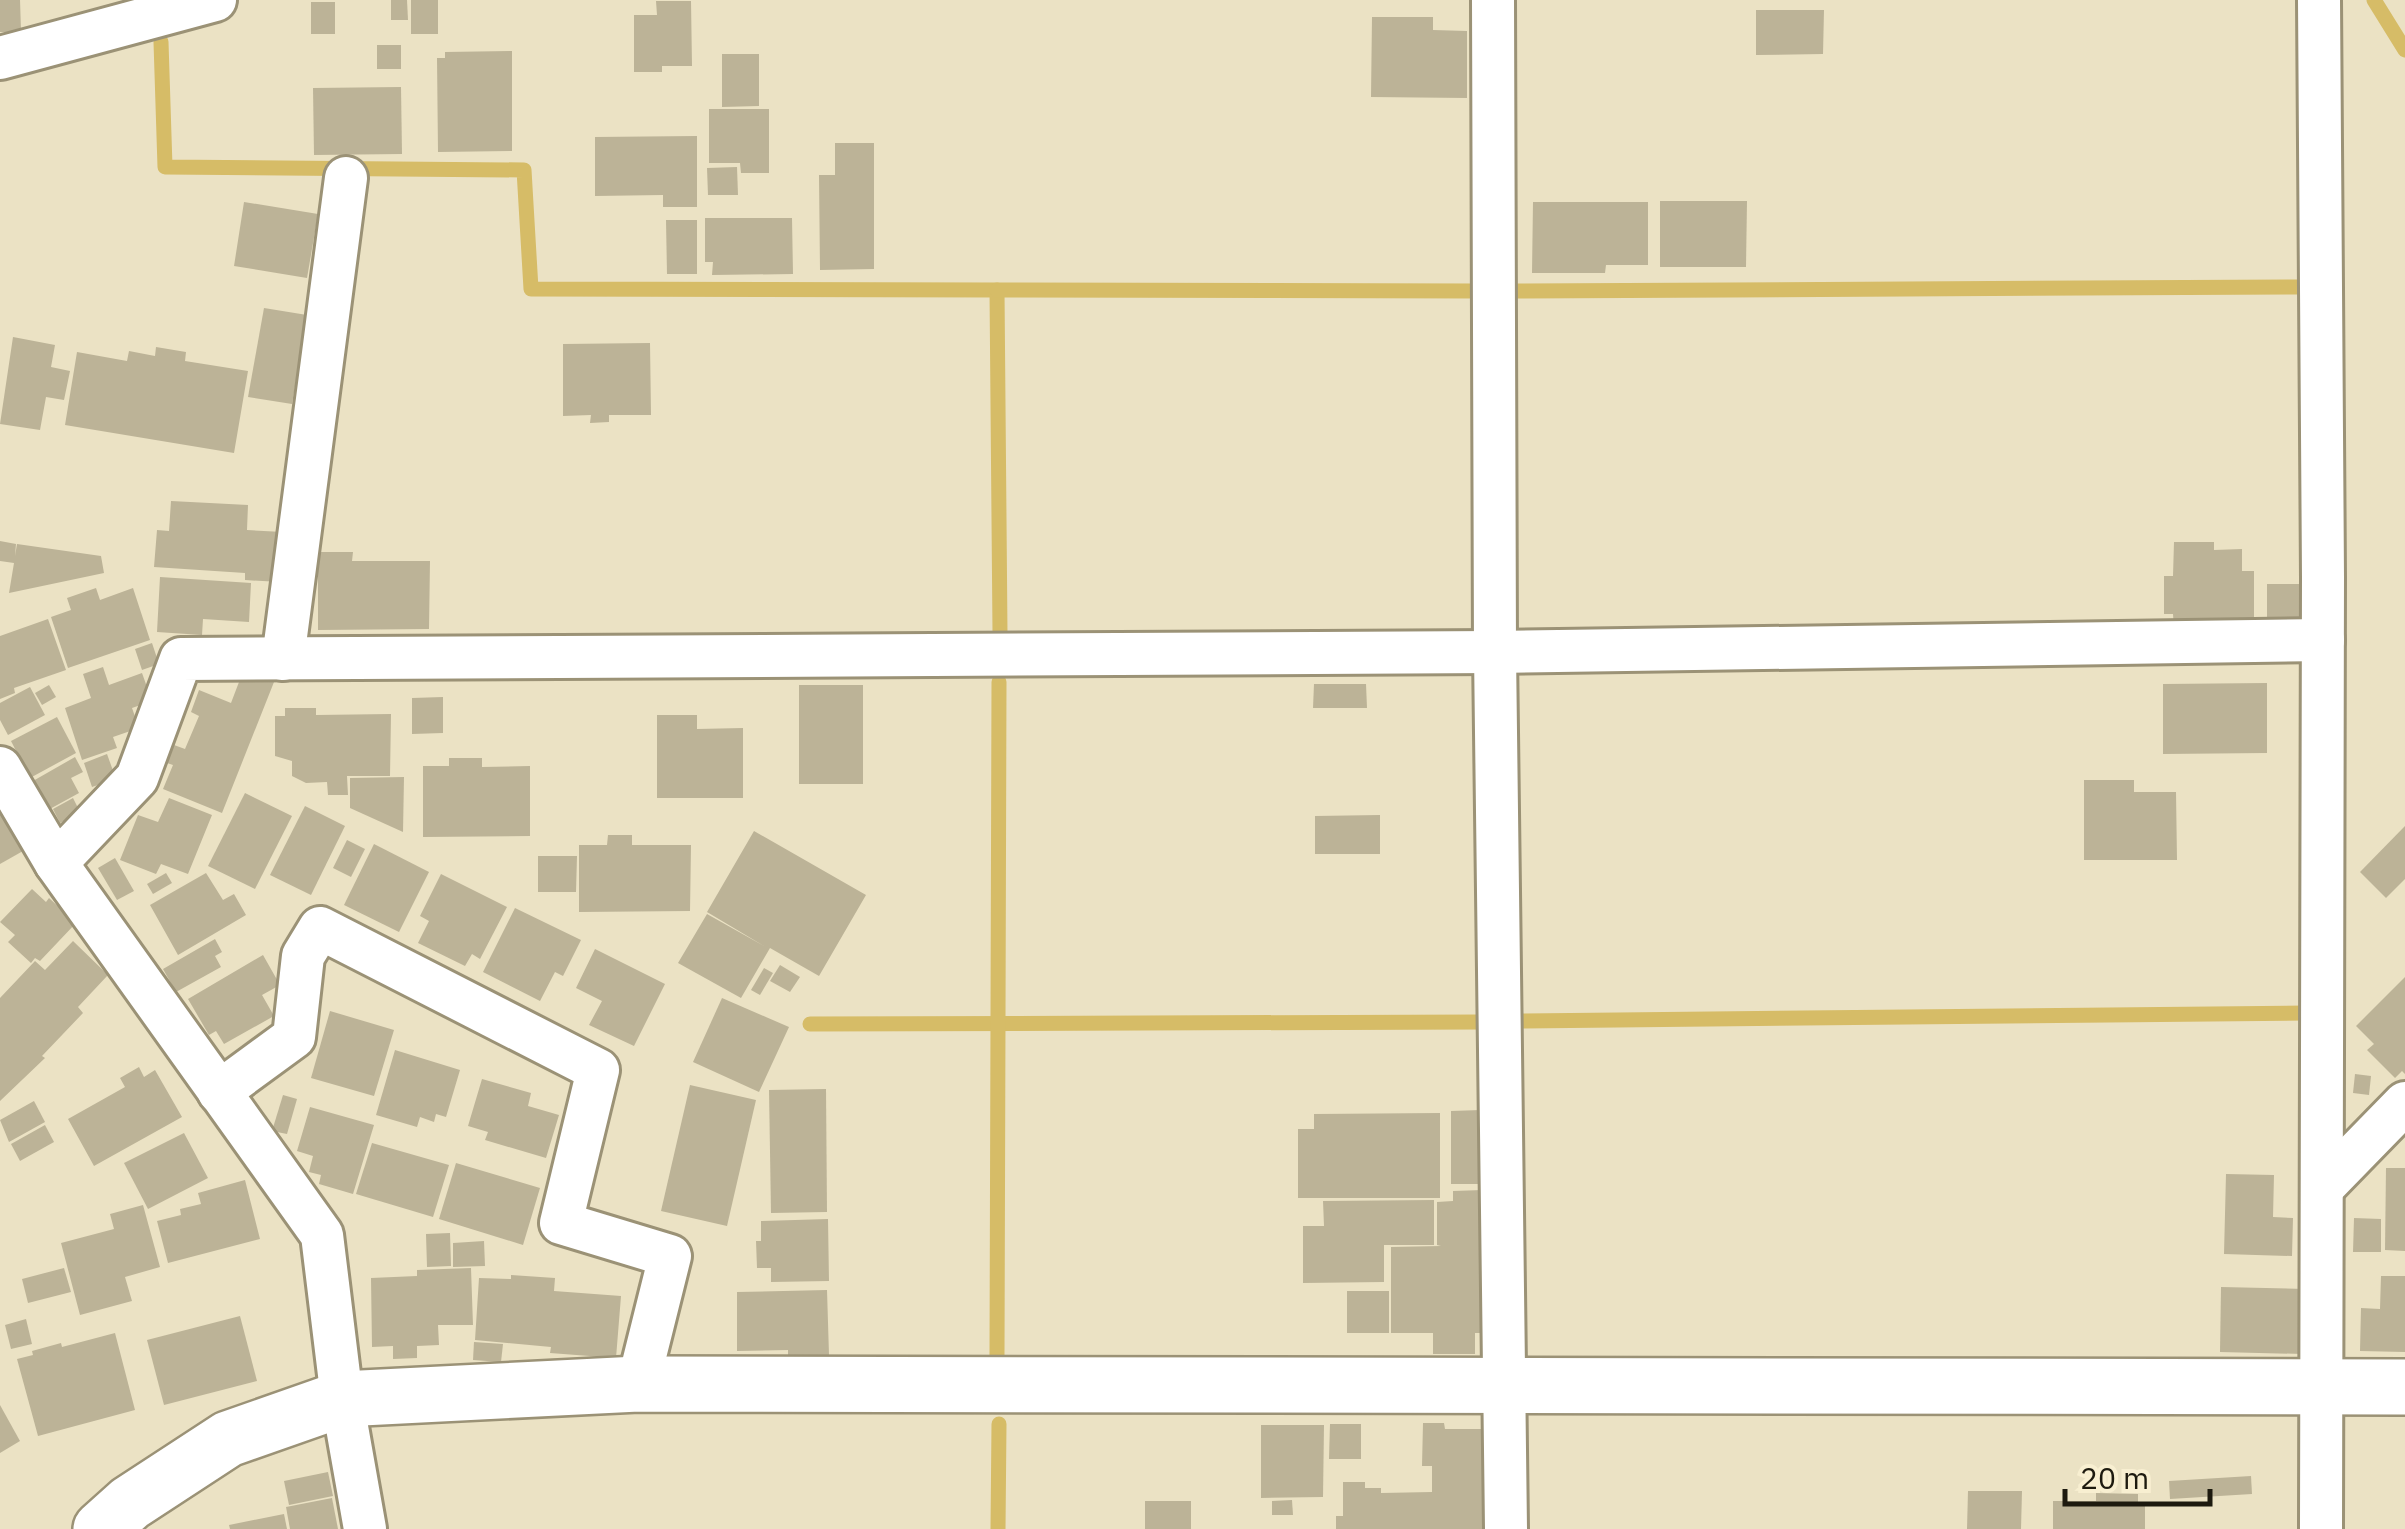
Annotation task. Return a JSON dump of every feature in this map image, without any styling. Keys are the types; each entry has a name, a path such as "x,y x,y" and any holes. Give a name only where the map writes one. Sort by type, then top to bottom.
{"street":[{"path":"0,58 216,0"},
{"path":"1493,0 1495,652 1506,1529"},
{"path":"2319,0 2321,1529"},
{"path":"283,658 346,178"},
{"path":"56,863 137,778 181,659 1495,652 2322,640"},
{"path":"0,768 56,863 322,1236 342,1399 365,1529"},
{"path":"219,1092 294,1037 303,956 320,928 598,1070 561,1223 670,1256 638,1384"},
{"path":"2323,1187 2405,1102"},
{"path":"101,1529 130,1503 228,1439 342,1399 638,1384 2405,1388"}],"building":[{"path":"0,0 20,0 21,32 0,32"},
{"path":"391,0 407,0 408,20 391,20"},
{"path":"411,0 438,0 438,34 411,34"},
{"path":"656,1 691,1 692,66 662,66 662,72 634,72 634,15 657,15"},
{"path":"311,2 335,2 335,34 311,34"},
{"path":"1756,10 1824,10 1823,54 1756,55"},
{"path":"1372,17 1433,17 1433,30 1467,31 1467,98 1371,97"},
{"path":"377,45 401,45 401,69 377,69"},
{"path":"512,51 512,151 438,152 437,58 445,58 445,52"},
{"path":"722,54 759,54 759,106 722,107"},
{"path":"401,87 402,154 314,155 313,88"},
{"path":"709,109 769,109 769,173 741,173 740,163 709,163"},
{"path":"697,136 697,207 663,207 663,195 595,196 595,137"},
{"path":"835,143 874,143 874,269 820,270 819,175 835,175"},
{"path":"737,167 738,195 708,195 707,168"},
{"path":"1660,201 1747,201 1746,267 1660,267"},
{"path":"244,202 318,214 307,278 234,266"},
{"path":"1533,202 1648,202 1648,265 1606,265 1605,273 1532,273"},
{"path":"705,218 792,218 793,274 712,275 713,262 705,262"},
{"path":"666,220 697,220 697,274 667,274"},
{"path":"264,308 307,315 292,404 248,397"},
{"path":"13,337 55,345 51,367 70,371 64,400 46,397 40,430 0,424"},
{"path":"650,343 651,415 609,415 609,422 590,423 591,415 563,416 563,344"},
{"path":"156,347 186,352 185,361 248,371 234,453 65,425 77,352 127,361 129,351 155,356"},
{"path":"171,501 248,505 247,530 283,532 280,582 245,580 245,573 154,567 157,530 169,531"},
{"path":"0,541 16,544 15,556 17,544 101,556 104,573 9,593 14,563 0,561"},
{"path":"2174,542 2214,542 2214,550 2242,549 2242,571 2254,571 2254,627 2174,628 2173,614 2164,614 2164,576 2173,576"},
{"path":"318,552 353,552 352,561 430,561 429,629 318,630"},
{"path":"160,577 251,583 249,622 203,619 202,635 157,632"},
{"path":"2267,584 2304,584 2305,624 2267,625"},
{"path":"96,588 100,600 133,588 150,640 68,668 51,617 71,610 67,598"},
{"path":"48,619 66,670 14,688 15,693 0,699 0,636"},
{"path":"152,643 159,664 142,670 135,649"},
{"path":"103,667 109,685 142,673 152,701 132,708 139,728 113,737 117,748 82,760 65,708 91,698 83,674"},
{"path":"239,682 274,682 222,813 163,789 173,765 167,763 174,745 185,749 199,716 191,712 199,690 231,703"},
{"path":"2267,683 2267,753 2163,754 2163,684"},
{"path":"1314,684 1366,684 1367,708 1313,708"},
{"path":"49,685 56,697 42,705 35,693"},
{"path":"799,685 863,685 863,784 799,784"},
{"path":"30,687 45,715 8,735 0,720 0,703"},
{"path":"443,697 443,733 412,734 412,698"},
{"path":"285,708 316,708 316,715 391,714 390,776 347,776 348,795 328,795 327,782 306,783 292,776 292,761 275,756 275,716 285,716"},
{"path":"657,715 697,715 697,729 743,728 743,798 657,798"},
{"path":"57,717 76,753 30,778 11,741"},
{"path":"107,754 116,779 92,787 84,763"},
{"path":"75,757 83,772 71,778 79,793 48,810 33,781"},
{"path":"449,758 482,758 482,767 530,766 530,836 423,837 423,766 449,766"},
{"path":"404,777 403,832 350,808 350,778"},
{"path":"2084,780 2134,780 2134,792 2176,792 2177,860 2084,860"},
{"path":"245,793 292,816 255,889 208,866"},
{"path":"73,798 80,812 60,823 53,809"},
{"path":"169,798 212,815 188,874 161,864 156,874 120,860 138,815 158,822"},
{"path":"305,806 345,826 311,895 270,875"},
{"path":"0,809 23,851 0,864"},
{"path":"1380,815 1380,854 1315,854 1315,816"},
{"path":"2405,826 2405,879 2386,898 2360,872"},
{"path":"754,831 866,895 819,976 770,948 741,998 678,963 707,914 764,946 707,912"},
{"path":"608,835 632,835 632,845 691,845 690,911 579,912 579,845 607,845"},
{"path":"347,840 365,849 351,877 333,868"},
{"path":"374,844 429,872 399,932 344,905"},
{"path":"538,856 577,856 576,892 538,892"},
{"path":"115,858 134,891 117,900 98,868"},
{"path":"166,873 172,883 153,894 147,884"},
{"path":"206,873 223,900 234,894 246,915 178,955 150,905"},
{"path":"441,874 507,907 480,959 472,954 465,966 418,943 429,921 420,916"},
{"path":"32,889 46,902 49,898 76,923 40,961 35,958 31,963 8,942 15,935 0,922"},
{"path":"515,908 581,940 563,976 555,972 540,1001 483,972"},
{"path":"215,939 222,952 215,956 221,967 176,992 163,969"},
{"path":"73,941 108,975 78,1007 83,1013 42,1056 45,1058 0,1101 0,998 35,961 45,970"},
{"path":"595,949 665,984 634,1046 589,1025 602,1001 576,988"},
{"path":"263,955 280,985 262,995 274,1016 224,1044 216,1031 209,1035 188,999"},
{"path":"780,965 800,977 790,992 770,981"},
{"path":"764,968 773,973 760,995 751,990"},
{"path":"2405,977 2405,1074 2402,1071 2395,1078 2367,1050 2374,1044 2356,1026"},
{"path":"722,998 789,1027 759,1092 693,1062"},
{"path":"330,1011 394,1030 374,1096 311,1078"},
{"path":"395,1050 460,1070 446,1117 436,1114 434,1122 420,1117 417,1127 376,1115"},
{"path":"139,1067 144,1077 155,1070 182,1117 94,1166 68,1119 125,1087 120,1078"},
{"path":"2355,1074 2371,1076 2369,1095 2353,1093"},
{"path":"482,1079 531,1093 528,1106 559,1115 546,1158 485,1140 488,1132 468,1126"},
{"path":"690,1085 756,1100 727,1226 661,1211"},
{"path":"826,1089 827,1212 771,1213 769,1090"},
{"path":"283,1095 297,1099 287,1134 272,1131"},
{"path":"34,1101 45,1122 9,1142 0,1120"},
{"path":"310,1107 374,1125 353,1194 319,1184 321,1175 309,1172 313,1156 297,1151"},
{"path":"1481,1110 1481,1184 1451,1184 1451,1111"},
{"path":"1440,1113 1440,1198 1298,1198 1298,1129 1314,1129 1314,1114"},
{"path":"45,1125 54,1142 20,1161 11,1144"},
{"path":"184,1133 208,1178 148,1209 124,1163"},
{"path":"372,1143 449,1165 433,1217 356,1194"},
{"path":"456,1163 540,1188 523,1245 439,1219"},
{"path":"2386,1168 2405,1168 2405,1251 2385,1250"},
{"path":"2226,1174 2274,1175 2273,1217 2293,1218 2292,1256 2224,1254"},
{"path":"245,1180 260,1239 168,1263 157,1221 181,1215 180,1209 201,1204 198,1193"},
{"path":"1483,1190 1483,1333 1475,1333 1475,1354 1433,1354 1433,1333 1391,1333 1391,1247 1441,1246 1437,1245 1437,1202 1453,1201 1453,1191"},
{"path":"1434,1200 1434,1245 1384,1245 1384,1282 1303,1283 1303,1226 1324,1226 1323,1201"},
{"path":"143,1205 160,1267 125,1277 132,1301 80,1315 61,1243 114,1229 110,1214"},
{"path":"2354,1218 2381,1219 2381,1252 2353,1252"},
{"path":"828,1219 829,1281 771,1282 771,1268 757,1268 756,1241 761,1241 761,1221"},
{"path":"450,1233 451,1266 427,1267 426,1234"},
{"path":"484,1241 485,1266 453,1267 453,1243"},
{"path":"64,1268 71,1292 28,1303 22,1279"},
{"path":"471,1268 473,1325 438,1325 439,1345 417,1346 417,1358 393,1359 393,1346 372,1347 371,1278 417,1276 417,1270"},
{"path":"511,1275 555,1278 554,1291 621,1296 616,1358 550,1353 551,1347 475,1340 479,1278 511,1279"},
{"path":"2381,1276 2405,1276 2405,1352 2360,1351 2361,1308 2380,1309"},
{"path":"2221,1287 2305,1289 2303,1354 2220,1352"},
{"path":"827,1290 829,1355 788,1356 788,1350 737,1351 737,1292"},
{"path":"1347,1291 1389,1291 1389,1333 1347,1333"},
{"path":"240,1316 257,1381 164,1405 147,1340"},
{"path":"26,1319 32,1344 11,1349 5,1325"},
{"path":"115,1333 135,1410 38,1436 17,1359 61,1343 62,1347"},
{"path":"474,1342 503,1344 501,1362 473,1360"},
{"path":"0,1405 20,1441 0,1453"},
{"path":"1423,1423 1444,1423 1445,1429 1482,1429 1482,1529 1336,1529 1336,1516 1343,1516 1343,1482 1365,1482 1365,1488 1381,1488 1381,1493 1432,1492 1432,1466 1422,1466"},
{"path":"1330,1424 1361,1424 1361,1459 1329,1459"},
{"path":"1261,1425 1324,1425 1323,1497 1261,1498"},
{"path":"328,1472 333,1496 289,1505 284,1481"},
{"path":"2251,1476 2252,1494 2170,1499 2169,1481"},
{"path":"1968,1491 2022,1491 2021,1529 1967,1529"},
{"path":"2096,1493 2138,1494 2138,1502 2145,1502 2145,1529 2053,1529 2053,1501 2096,1501"},
{"path":"332,1498 338,1529 290,1529 286,1507"},
{"path":"1292,1500 1293,1515 1272,1515 1272,1501"},
{"path":"1145,1501 1191,1501 1191,1529 1145,1529"},
{"path":"284,1514 287,1529 230,1529 229,1525"}],"waterway":[{"path":"2374,0 2405,50"},
{"path":"161,42 165,167 524,170 531,289 997,290 1000,633"},
{"path":"1515,291 2302,287"},
{"path":"997,290 1476,291"},
{"path":"997,1356 999,682"},
{"path":"1520,1021 2305,1013"},
{"path":"810,1024 1480,1022"},
{"path":"998,1529 999,1424"}]}
